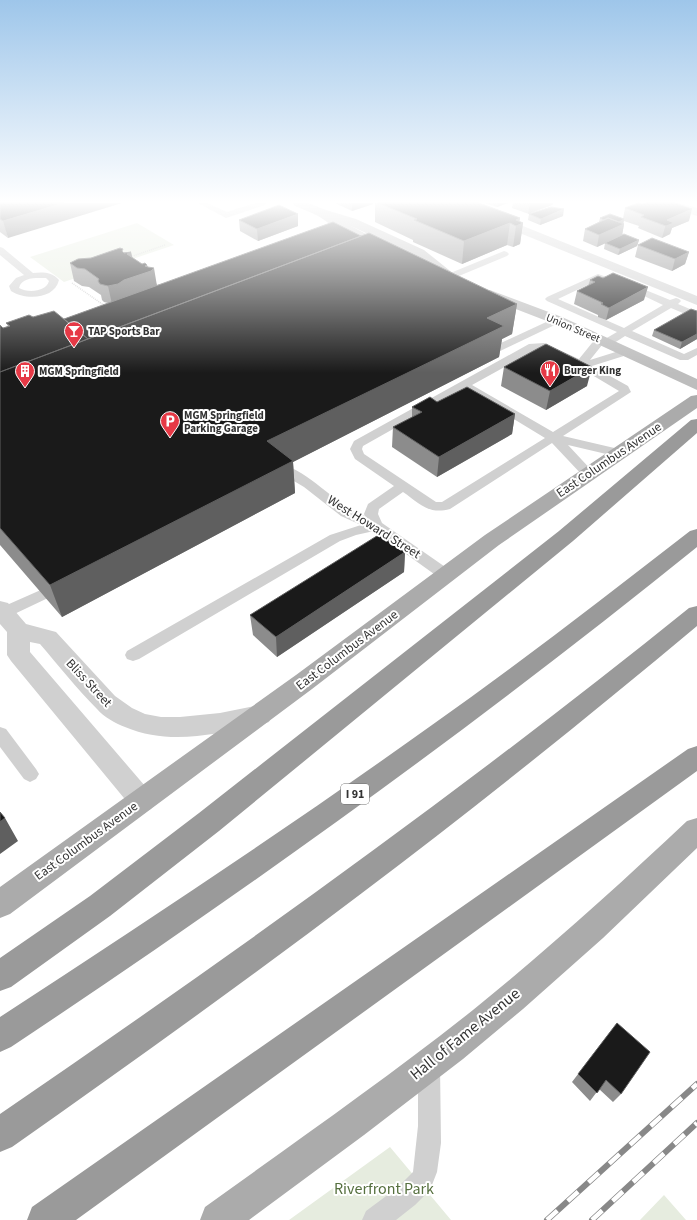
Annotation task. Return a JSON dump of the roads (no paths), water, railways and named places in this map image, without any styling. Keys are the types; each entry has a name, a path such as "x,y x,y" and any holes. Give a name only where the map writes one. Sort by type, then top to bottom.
{"highway":[{"path":"0,976 100,906 204,827 560,541 697,424"},
{"name":"I 91","path":"0,1036 191,908 383,775 547,654 697,536"},
{"path":"5,1131 209,988 426,829 600,693 697,614"},
{"path":"45,1220 697,757"}],"main road":[{"name":"East Columbus Avenue","path":"0,904 260,715 520,520 697,400"},
{"name":"Hall of Fame Avenue","path":"218,1220 429,1064 484,1021 584,936 697,830"}],"street":[{"name":"Union Street","path":"405,260 557,320 697,385"},
{"name":"Union Street","path":"427,260 445,276"},
{"path":"598,260 693,299"},
{"path":"5,615 19,655 142,801"},
{"name":"Bliss Street","path":"5,615 48,638 106,703 122,715 137,722 168,728 193,728 260,715"}],"lane":[{"path":"12,260 31,276"},
{"path":"445,276 488,260"},
{"path":"694,347 684,358 550,299 598,277 645,293 697,316"},
{"path":"581,364 603,341 624,332 670,305 693,299"},
{"path":"652,315 667,321"},
{"path":"490,352 557,320"},
{"path":"638,323 653,329"},
{"path":"540,345 581,364 624,388 625,392 445,506 434,507 359,456 356,449 358,444 533,346 540,345"},
{"path":"581,364 596,362 626,352"},
{"path":"465,385 554,438 589,474"},
{"path":"554,438 619,453"},
{"name":"West Howard Street","path":"281,468 309,484 346,513 376,526 446,575"},
{"path":"133,655 335,538 353,531 376,526 372,514 373,506 402,486"},
{"path":"5,615 43,594"},
{"path":"0,734 30,774"},
{"path":"375,1220 413,1189 421,1181 425,1173 429,1149 429,1064"}],"railway":[{"path":"547,1220 697,1084"},
{"path":"592,1220 697,1123"}],"place":[{"name":"TAP Sports Bar","path":"74,348"},
{"name":"Burger King","path":"550,387"},
{"name":"MGM Springfield","path":"25,388"},
{"name":"MGM Springfield Parking Garage","path":"170,438"}],"park label":[{"name":"Riverfront Park","path":"384,1189"}]}
